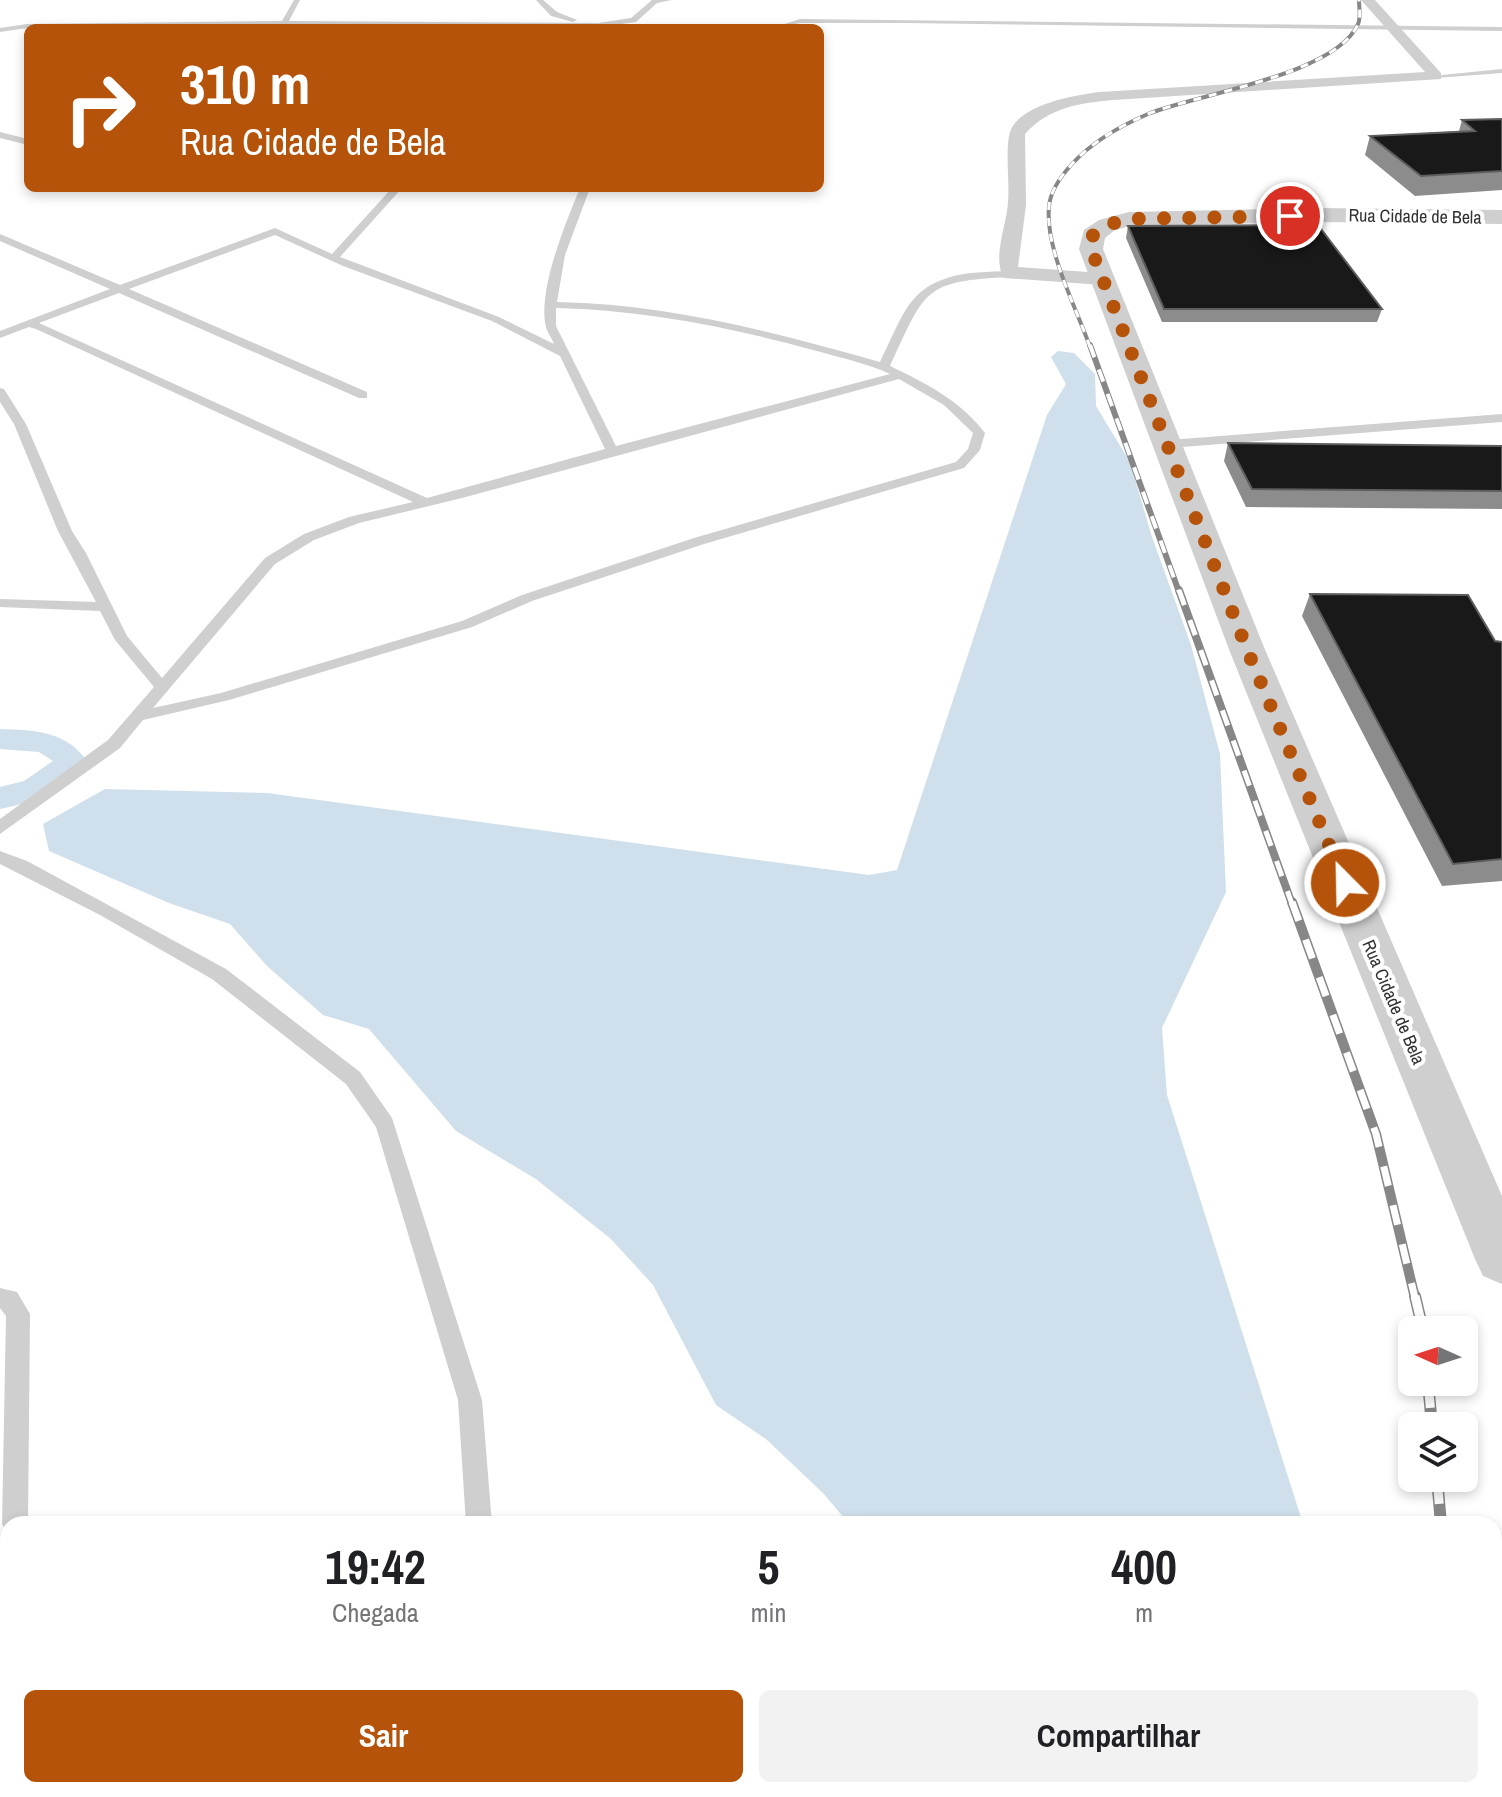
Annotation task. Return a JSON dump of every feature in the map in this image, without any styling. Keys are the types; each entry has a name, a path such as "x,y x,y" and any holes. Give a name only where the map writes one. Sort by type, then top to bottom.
{"street":[{"path":"1368,0 1436,76"},
{"path":"1102,279 1011,274 1008,267 1017,205 1017,133 1026,120 1048,106 1114,95 1436,76"},
{"name":"Rua Cidade de Bela","path":"1502,217 1317,215 1129,219 1107,225 1093,235 1091,249 1248,652 1502,1259"}],"lane":[{"path":"284,23 297,0"},
{"path":"605,24 633,20 655,1 669,0"},
{"path":"539,5 554,14 594,24"},
{"path":"198,24 486,24 519,15"},
{"path":"790,24 800,21 1502,29"},
{"path":"0,30 24,26"},
{"path":"1436,76 1502,71"},
{"path":"2,137 24,139"},
{"path":"334,257 393,192"},
{"path":"584,192 557,263 550,305 551,326 612,451"},
{"path":"0,335 275,231 500,321 566,355"},
{"path":"0,237 363,395"},
{"path":"884,367 908,312 933,283 960,277 1011,274"},
{"path":"140,716 224,697 438,632 527,598 699,541 960,465 974,450 979,433 969,419 954,407 884,367 742,328 632,309 550,305"},
{"path":"29,323 426,503"},
{"path":"6,823 114,744 270,561 309,537 354,520 900,375"},
{"path":"0,392 20,424 47,492 120,637 161,686"},
{"path":"1169,444 1502,418"},
{"path":"0,603 104,607"},
{"path":"0,857 57,884 219,974 353,1078 385,1124 470,1400 478,1516"},
{"path":"0,1298 9,1299 18,1314 15,1516"}],"water":[{"path":"1058,351 1074,353 1095,374 1096,406 1130,462 1152,537 1191,645 1220,754 1226,892 1162,1028 1167,1095 1300,1516 842,1516 824,1494 766,1439 716,1405 653,1285 611,1239 536,1179 456,1131 369,1029 323,1015 267,966 230,924 169,903 49,851 43,824 105,789 267,793 869,875 897,870 1047,415 1066,384 1051,357"}],"building":[{"path":"1502,119 1502,171 1421,176 1370,136 1475,131 1462,120"},
{"path":"1318,225 1382,309 1164,309 1128,226"},
{"path":"1228,443 1502,446 1502,491 1252,489"},
{"path":"1310,594 1468,595 1495,641 1502,642 1502,859 1453,864"}],"waterway":[{"path":"0,739 30,740 50,745 67,755 72,763 35,790 0,798"}],"railway":[{"path":"1090,347 1063,278 1049,223 1051,195 1064,174 1097,142 1148,114 1263,81 1323,57 1345,42 1358,24 1359,0"},
{"path":"1090,345 1179,592"},
{"path":"1179,590 1292,904"},
{"path":"1292,902 1376,1134 1415,1298"},
{"path":"1415,1296 1420,1316"},
{"path":"1429,1396 1431,1412"},
{"path":"1438,1492 1440,1516"}],"route":[{"path":"1290,216 1129,219 1107,225 1093,235 1091,249 1248,652 1345,883"}]}
